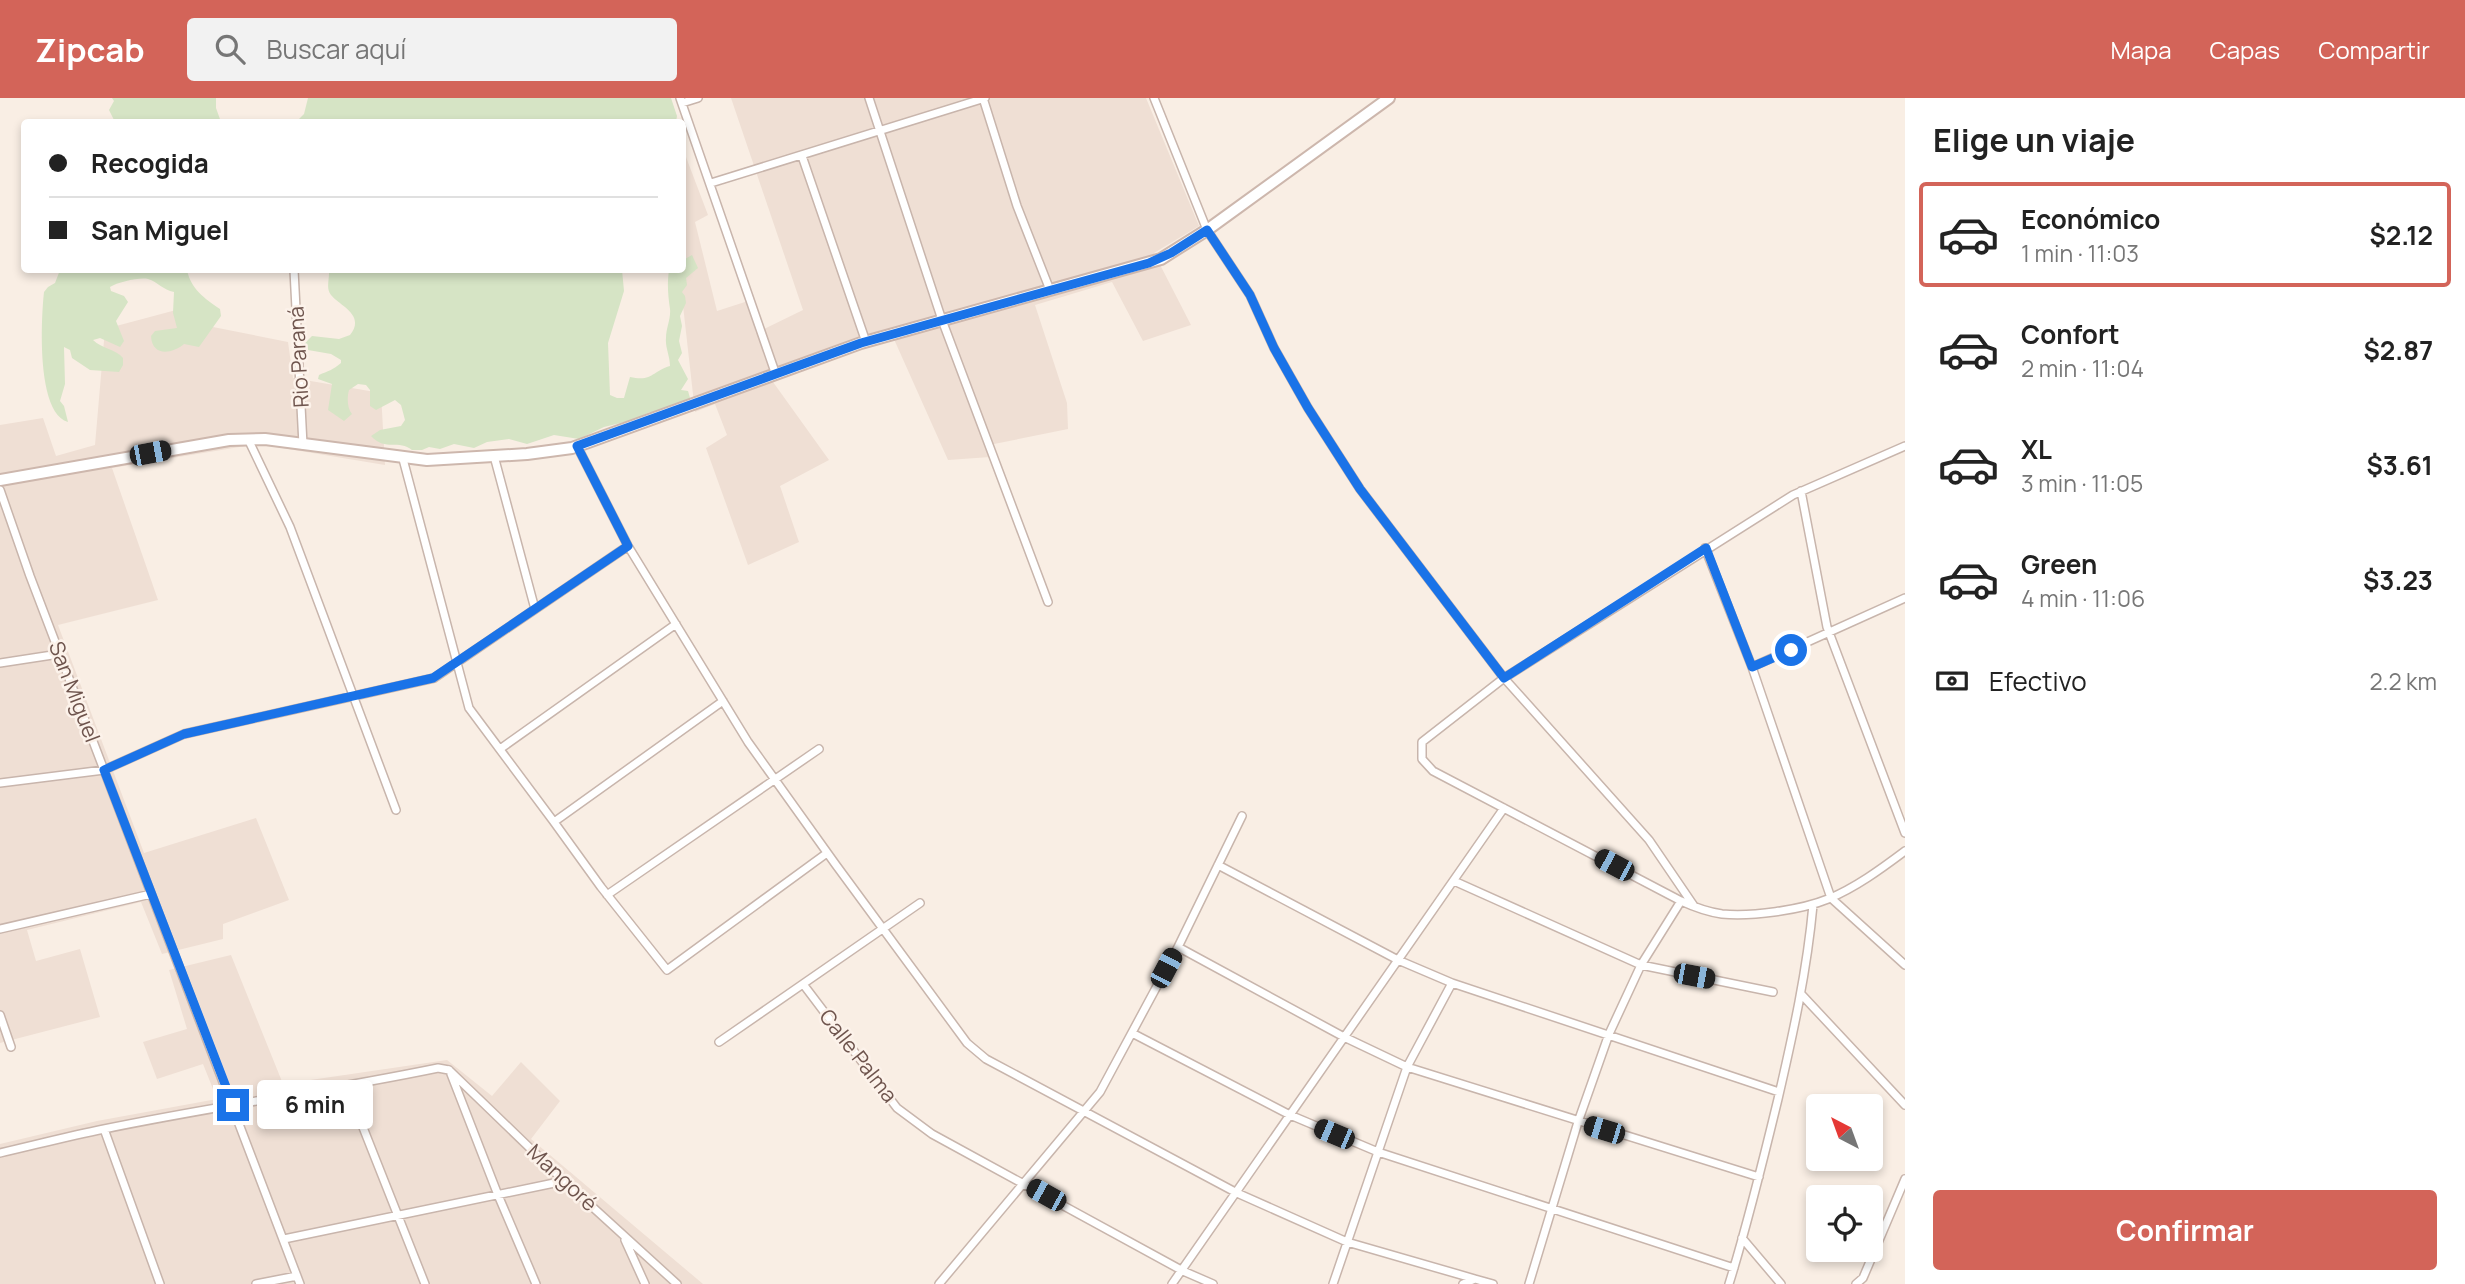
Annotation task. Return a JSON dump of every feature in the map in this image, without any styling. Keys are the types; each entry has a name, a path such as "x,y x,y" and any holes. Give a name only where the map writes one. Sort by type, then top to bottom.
{"main road":[{"path":"0,480 204,442 248,439 427,460 549,452 577,446 866,342 1149,263 1171,253 1207,230 1390,98"}],"street":[{"path":"698,98 681,101 776,374"},
{"path":"869,98 942,320 1048,602"},
{"path":"711,183 984,98 1017,206 1050,290"},
{"path":"1154,98 1207,230 1250,295 1274,348 1308,408 1360,489 1504,678 1648,840 1694,907"},
{"path":"802,156 866,342"},
{"name":"Rio Paraná","path":"294,273 303,444"},
{"path":"248,439 290,527 396,810"},
{"path":"577,446 628,546 723,701 827,853 967,1043 986,1059 1237,1193 1347,1242 1493,1284"},
{"path":"1905,446 1801,491 1706,548 1504,678 1422,742 1422,759 1433,771 1681,901 1722,914 1754,913 1813,905 1831,898 1878,871 1905,851"},
{"path":"494,456 535,609"},
{"path":"403,458 470,708 607,895 667,970 827,853"},
{"name":"San Miguel","path":"0,490 59,654 299,1280"},
{"path":"1801,491 1829,632 1905,833"},
{"path":"0,783 104,770 184,734 433,678 628,546"},
{"path":"1706,548 1752,667 1831,898 1904,961"},
{"path":"1752,667 1905,598"},
{"path":"500,749 676,624"},
{"path":"0,663 59,654"},
{"path":"554,822 723,701"},
{"path":"607,895 819,749"},
{"path":"1172,1284 1504,808"},
{"path":"939,1284 1100,1092 1178,947 1242,816"},
{"path":"1218,865 1398,960 1452,983 1779,1092"},
{"path":"1454,881 1641,965 1773,992"},
{"path":"0,929 151,894"},
{"path":"1529,1284 1578,1122 1609,1034 1641,965 1681,901"},
{"path":"719,1042 919,903"},
{"path":"1729,1284 1759,1177 1801,994 1813,905"},
{"path":"1178,947 1344,1037 1407,1067 1759,1177"},
{"path":"1333,1284 1407,1067 1452,983"},
{"name":"Calle Palma","path":"803,984 897,1108 932,1133 1183,1271 1213,1284"},
{"path":"1801,994 1905,1105"},
{"path":"0,1015 11,1047"},
{"path":"1132,1033 1290,1115 1378,1152 1734,1268"},
{"path":"0,1153 104,1129 233,1105 347,1087 438,1068 449,1070 536,1284"},
{"name":"Mangoré","path":"449,1070 564,1181 677,1284"},
{"path":"347,1087 425,1284"},
{"path":"104,1129 160,1284"},
{"path":"1856,1284 1863,1278 1905,1179"},
{"path":"284,1239 564,1181"},
{"path":"624,1236 645,1284"},
{"path":"1742,1238 1781,1284"},
{"path":"1463,1284 1475,1279"},
{"path":"256,1284 299,1280"}],"shaded area":[{"path":"731,98 1146,98 1199,226 1154,253 1191,325 1143,341 1112,282 1035,305 1067,403 1068,429 989,445 990,457 948,460 893,337 773,382 829,460 780,486 799,542 748,565 706,448 727,435 715,404 695,412 679,273 686,273 686,157 708,215 695,222 717,311 748,301 756,333 803,310"},
{"path":"206,302 213,327 288,342 293,378 381,393 385,465 258,444 112,468 158,600 58,625 144,853 256,818 289,900 223,924 223,939 162,954 141,902 27,930 36,961 80,949 100,1017 0,1043 0,425 43,418 56,456 95,445 105,329"},
{"path":"231,955 283,1084 447,1060 492,1096 521,1062 560,1101 531,1139 703,1284 0,1284 0,1144 97,1121 217,1099 203,1064 157,1079 143,1042 187,1029 169,970"}],"green space":[{"path":"112,98 216,98 220,119 114,119 109,110 114,101"},
{"path":"308,98 671,98 677,116 676,119 299,119 304,114"},
{"path":"692,255 698,268 686,278 687,285 682,292 686,303 680,316 682,326 679,341 682,353 678,360 688,379 681,390 688,391 690,398 679,409 672,406 662,412 650,412 633,420 604,427 579,439 554,435 527,444 509,439 487,442 474,448 454,444 440,449 429,447 422,450 412,450 402,445 387,445 371,436 380,430 401,426 405,420 401,405 395,400 376,410 370,406 370,390 366,385 358,384 349,390 348,402 352,414 344,421 328,410 332,384 318,379 319,375 341,363 341,360 331,354 308,350 304,344 312,336 339,339 350,335 354,328 353,316 329,293 329,273 622,273 624,291 608,343 610,395 624,398 630,377 648,377 670,366 666,341 670,313 669,273 686,273 686,258"},
{"path":"59,273 188,273 195,288 220,309 221,316 199,347 184,344 163,352 155,348 151,336 155,331 177,328 173,313 174,292 152,280 144,279 129,280 110,287 111,291 124,296 128,302 116,321 124,341 120,347 100,338 93,340 120,355 123,365 119,372 90,370 72,358 70,350 64,347 65,384 60,401 68,422 58,415 50,402 43,364 44,292 55,283"}],"route":[{"path":"233,1105 104,770 184,734 433,678 628,546 577,446 861,343 1161,259 1207,230 1250,295 1274,348 1308,408 1360,489 1504,678 1706,548 1752,667 1791,650"}]}
